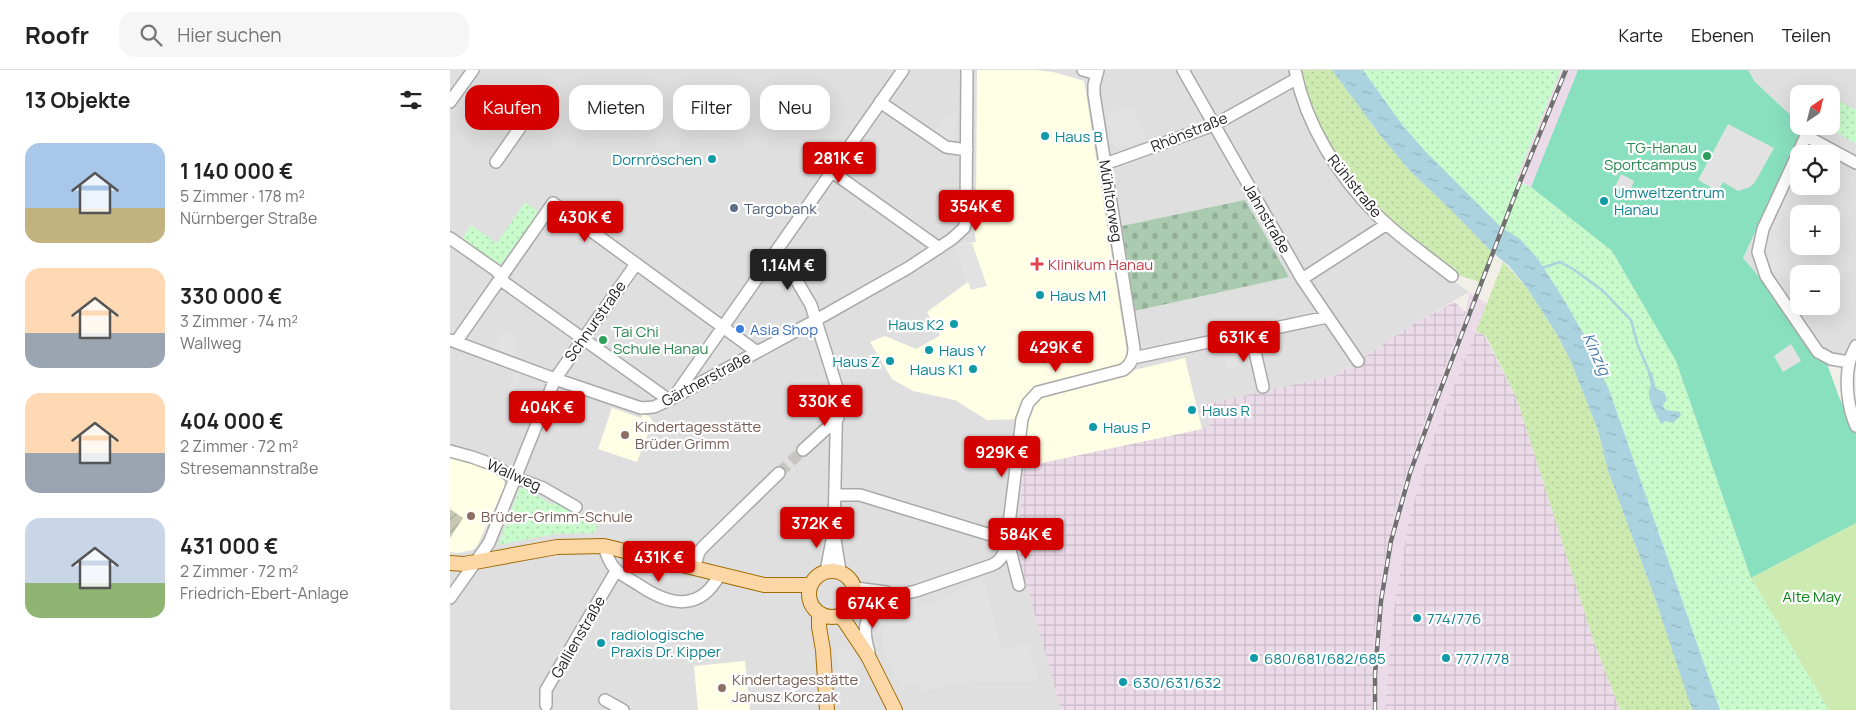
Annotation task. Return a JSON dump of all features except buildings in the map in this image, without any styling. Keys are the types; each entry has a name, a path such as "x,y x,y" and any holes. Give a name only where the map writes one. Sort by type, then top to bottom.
{"main road":[{"path":"450,563 464,564 557,547 604,546 764,584 810,591"},
{"path":"870,660 844,620 813,607 810,591 816,576 826,571 840,572 848,576 854,598 852,617 870,660 895,710"},
{"path":"827,710 823,650 819,628 829,615 854,598"}],"street":[{"path":"450,102 473,70"},
{"path":"450,238 497,271 505,283 671,398 724,327 903,70"},
{"name":"Gärtnerstraße","path":"453,341 555,379 641,408 654,407 816,320 939,248 960,232 966,224 967,70"},
{"path":"1083,70 1097,72"},
{"name":"Jahnstraße","path":"1183,70 1302,279 1358,361"},
{"name":"Mühltorweg","path":"1097,72 1094,94 1134,348 1133,358"},
{"name":"Rhönstraße","path":"1105,164 1214,125 1296,74"},
{"name":"Rühlstraße","path":"1296,74 1309,119 1325,148 1348,181 1377,215 1452,276"},
{"path":"880,102 946,147 967,150"},
{"path":"496,162 519,130"},
{"path":"1849,362 1831,359 1818,352 1766,276 1758,252 1763,229 1806,136 1856,163"},
{"path":"832,171 939,248"},
{"path":"453,341 501,278 553,203 757,352"},
{"path":"1302,279 1387,224"},
{"path":"776,251 784,259 806,296 816,320 838,388 834,534 826,571"},
{"name":"Schnurstraße","path":"450,598 490,543 555,379 636,264"},
{"path":"854,598 886,598 916,591 992,565 1002,558 1007,540 1022,419 1028,403 1038,392 1122,370 1128,366 1133,358 1327,317"},
{"path":"1251,334 1263,386"},
{"path":"1856,346 1849,362 1848,390 1856,426"},
{"path":"803,450 838,418"},
{"name":"Wallweg","path":"450,451 483,461 516,478 543,488 576,506"},
{"path":"694,568 699,552 706,544 779,473"},
{"path":"836,495 860,495 1007,540"},
{"path":"834,534 840,572"},
{"path":"1007,540 1019,585"},
{"path":"604,546 610,563 616,570 656,596 677,602 687,602 700,598 714,587 720,574"},
{"name":"Gallienstraße","path":"546,705 546,690 616,570"},
{"path":"870,660 864,630 868,619 889,605 916,591"},
{"path":"604,700 623,710"}],"shaded area":[{"path":"450,70 1295,70 1341,172 1438,269 1469,292 1412,325 1337,375 1206,404 1211,427 1023,467 1020,513 1013,535 1061,710 450,710","holes":["1122,226 1288,277 1136,311"]},
{"name":"Klinikum Hanau","path":"977,70 1035,70 1053,72 1084,81 1130,371 1185,358 1202,429 1023,467 1028,419 987,420 955,400 913,391 892,379 870,342 885,336 916,349 934,339 940,335 927,312 968,282 955,245 976,242 974,228 978,219 976,206"},
{"path":"1561,70 1578,70 1531,187 1516,180"},
{"path":"1748,70 1856,70 1856,359 1822,350 1792,315 1840,315 1840,265 1790,265 1790,313 1743,258 1790,158 1790,195 1840,195 1840,145 1796,145 1801,135 1840,135 1840,85 1790,85 1790,115 1755,82"},
{"path":"1134,109 1146,140 1121,148 1116,147 1112,141 1107,112"},
{"path":"952,114 957,116 954,141 950,141 934,131 943,118 948,119"},
{"path":"1728,124 1774,148 1755,182 1750,187 1738,191 1723,182 1718,191 1698,180"},
{"path":"1621,174 1634,181 1629,194 1615,187"},
{"path":"1790,189 1790,195 1806,195 1804,198 1812,205 1790,205 1790,255 1818,255 1813,265 1790,265 1790,282 1763,263 1762,243"},
{"path":"972,243 987,286 971,290 955,245"},
{"path":"1469,292 1487,304 1432,441 1409,519 1392,620 1385,710 1371,710 1374,637 1382,574 1396,505 1466,312"},
{"path":"1454,302 1466,312 1396,505 1382,574 1374,637 1371,710 1061,710 1013,535 1020,513 1023,467 1210,427 1206,404 1337,375 1412,325"},
{"path":"724,330 753,351 705,377 696,370"},
{"path":"501,331 519,339 512,359 493,352"},
{"path":"1476,331 1485,336 1517,399 1593,639 1620,710 1385,710 1392,620 1409,519 1432,441"},
{"path":"1245,341 1251,362 1227,370 1222,345"},
{"path":"1791,344 1801,361 1783,372 1774,356"},
{"path":"516,370 522,372 512,399 506,397"},
{"name":"Kindertagesstätte Brüder Grimm","path":"612,408 641,418 643,414 650,417 654,424 651,426 637,462 598,449"},
{"name":"Brüder-Grimm-Schule","path":"450,456 495,470 503,477 505,486 477,546 473,550 458,553 450,552"},
{"path":"450,509 463,518 450,538"},
{"path":"983,577 1002,650 1028,643 1038,681 970,681 921,691 917,682 901,687 883,651 882,633 890,619 896,615 938,600"},
{"path":"852,645 861,667 850,677 838,679 836,649"},
{"name":"Kindertagesstätte Janusz Korczak","path":"745,661 750,710 698,710 694,666"}],"green space":[{"path":"1302,70 1332,70 1380,135 1410,171 1492,252 1480,282 1451,273 1385,215 1354,182 1329,148 1315,122"},
{"path":"1363,70 1561,70 1516,180 1531,187 1612,251 1676,361 1751,578 1829,710 1720,710 1610,392 1583,333 1538,259 1520,239 1501,227 1426,152 1403,126"},
{"path":"1578,70 1748,70 1755,82 1790,115 1790,135 1800,135 1796,145 1790,145 1790,157 1743,258 1822,350 1839,397 1856,431 1856,523 1751,578 1676,361 1612,251 1531,187"},
{"path":"1840,102 1856,110 1856,144 1840,134"},
{"path":"1245,200 1289,277 1135,311 1122,226"},
{"path":"525,202 539,212 499,267 461,240 471,225 497,243"},
{"path":"1503,262 1527,288 1558,336 1571,362 1598,430 1608,471 1656,601 1693,710 1620,710 1593,639 1517,399 1486,336 1476,331"},
{"path":"520,487 536,494 552,505 556,499 598,526 594,533 556,534 498,545"},
{"name":"Alte May","path":"1856,523 1856,710 1829,710 1751,578"}],"water":[{"path":"1332,70 1363,70 1403,126 1426,152 1501,227 1520,239 1538,259 1563,298 1583,333 1610,392 1720,710 1693,710 1691,707 1656,601 1608,471 1598,430 1571,362 1558,336 1527,288 1509,266 1492,252 1410,171 1380,135"},
{"path":"1652,373 1656,389 1664,392 1667,400 1663,407 1666,410 1680,412 1681,415 1673,423 1665,421 1661,424 1652,404 1649,394 1651,385 1648,374"}],"waterway":[{"path":"1542,268 1560,262 1602,290 1631,320 1637,343 1650,374"}],"tunnel":[{"path":"779,473 803,450"}],"railway":[{"path":"1375,710 1375,674 1381,601 1391,541 1410,473 1520,182 1566,70"}],"place":[{"name":"Haus B","path":"1045,136"},
{"name":"TG-Hanau Sportcampus","path":"1707,156"},
{"name":"Dornröschen","path":"712,159"},
{"name":"Umweltzentrum Hanau","path":"1604,201"},
{"name":"Targobank","path":"734,208"},
{"name":"Klinikum Hanau","path":"1037,264"},
{"name":"Haus M1","path":"1040,295"},
{"name":"Haus K2","path":"954,324"},
{"name":"Asia Shop","path":"740,329"},
{"name":"Tai Chi Schule Hanau","path":"603,340"},
{"name":"Haus Y","path":"929,350"},
{"name":"Haus Z","path":"890,361"},
{"name":"Haus K1","path":"973,369"},
{"name":"Haus R","path":"1192,410"},
{"name":"Haus P","path":"1093,427"},
{"name":"Kindertagesstätte Brüder Grimm","path":"625,435"},
{"name":"Brüder-Grimm-Schule","path":"471,516"},
{"name":"774/776","path":"1417,618"},
{"name":"radiologische Praxis Dr. Kipper","path":"601,643"},
{"name":"680/681/682/685","path":"1254,658"},
{"name":"777/778","path":"1446,658"},
{"name":"630/631/632","path":"1123,682"},
{"name":"Kindertagesstätte Janusz Korczak","path":"722,688"}],"water label":[{"name":"Kinzig","path":"1597,354"}]}
